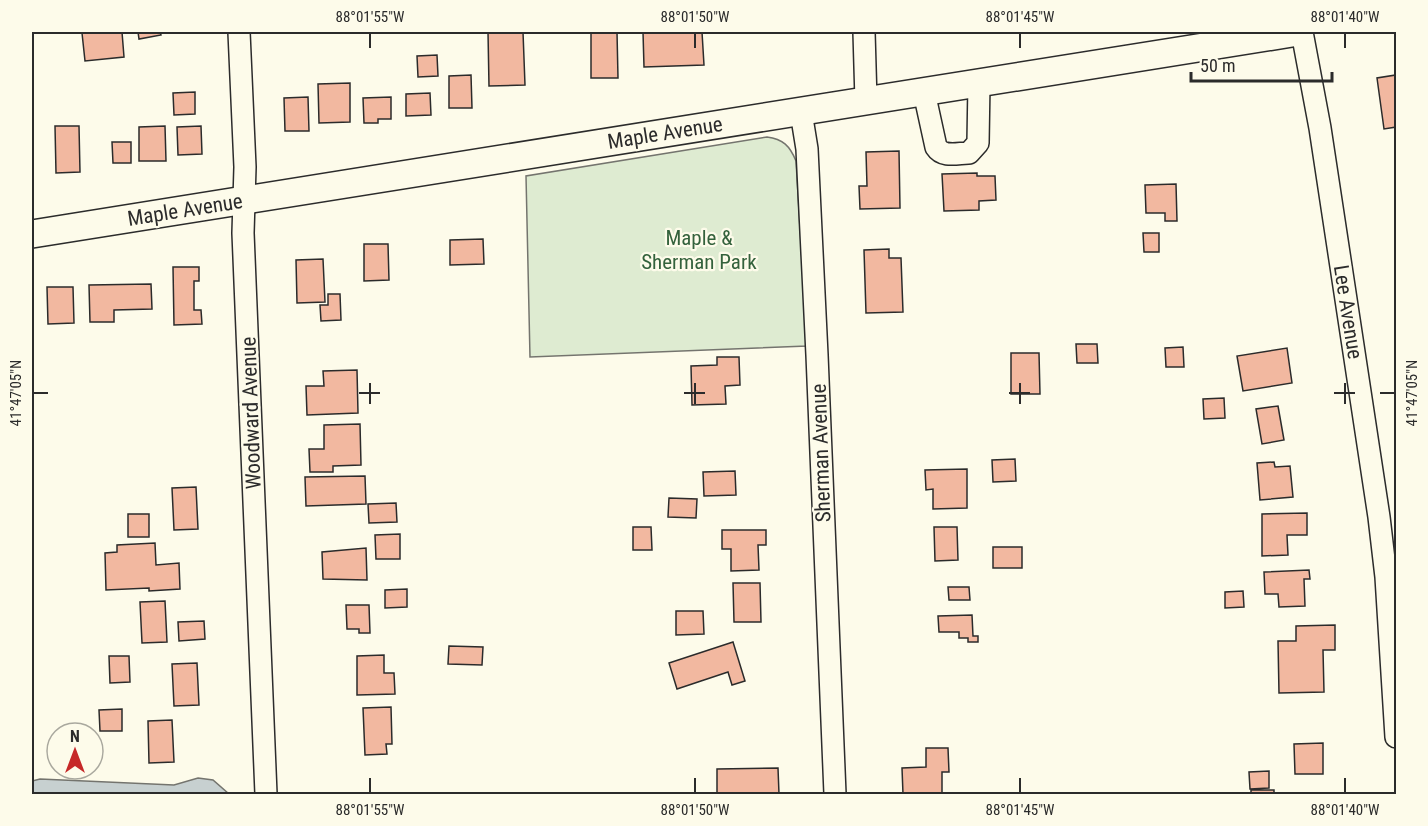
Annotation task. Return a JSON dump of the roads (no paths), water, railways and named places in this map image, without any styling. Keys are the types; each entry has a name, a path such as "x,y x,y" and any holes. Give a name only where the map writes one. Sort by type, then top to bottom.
{"main road":[{"name":"Maple Avenue","path":"32,234 1300,32"}],"street":[{"name":"Woodward Avenue","path":"239,32 245,167 243,233 266,795"},
{"path":"864,32 866,101"},
{"name":"Lee Avenue","path":"1300,32 1320,128 1379,517 1388,597 1396,737"},
{"path":"924,92 939,152 944,154 969,153 978,143 979,83"},
{"name":"Sherman Avenue","path":"801,112 807,149 813,264 835,795"}],"park label":[{"name":"Maple & Sherman Park","path":"699,250"}]}
